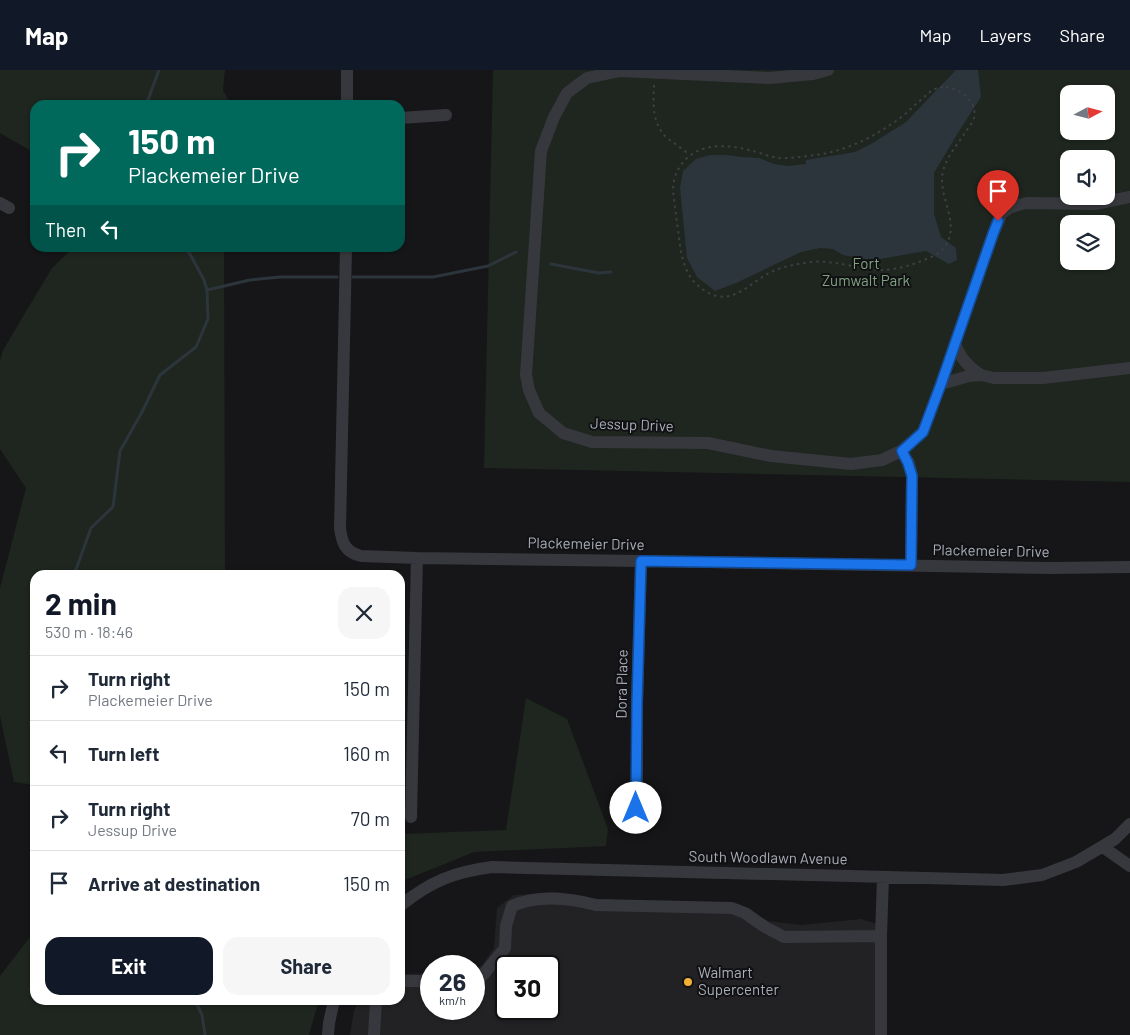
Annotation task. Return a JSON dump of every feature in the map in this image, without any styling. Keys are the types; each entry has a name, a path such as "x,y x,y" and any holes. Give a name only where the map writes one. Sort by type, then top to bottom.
{"street":[{"path":"347,70 347,100"},
{"name":"Jessup Drive","path":"828,70 813,74 769,78 620,71 587,78 567,93 554,116 542,151 526,374 529,390 539,413 563,433 592,442 708,444 771,456 851,464 882,460 902,451 923,432 1002,213 1009,208 1027,203 1095,204 1130,197"},
{"path":"405,118 446,115"},
{"name":"Plackemeier Drive","path":"346,252 340,512 341,537 345,547 352,554 360,556 417,558 1051,568 1130,567"},
{"path":"955,344 961,358 972,370 980,375"},
{"path":"941,384 980,375 994,378 1043,378 1130,368"},
{"path":"902,451 912,476 911,565"},
{"path":"412,816 417,558"},
{"name":"Dora Place","path":"636,808 641,561"},
{"name":"South Woodlawn Avenue","path":"405,902 430,885 448,876 492,867 1003,880 1042,875 1076,862 1115,840 1130,824"},
{"path":"1103,847 1130,866"},
{"path":"881,1035 883,877"},
{"path":"485,973 505,948 506,926 512,906 522,901 551,898 576,900 596,905 732,908 745,913 765,927 784,936 881,936"},
{"path":"405,981 420,981"},
{"path":"328,1035 333,1005"},
{"path":"374,1035 376,1005"}],"path":[{"path":"654,72 653,111 655,119 662,132 690,156"},
{"path":"946,87 958,90 968,98 974,113 973,121 949,157 943,172 942,185 951,225 948,239 939,253 909,266 886,270 869,270 839,264 812,262 781,268 763,276 742,292 730,296 718,296 698,286 683,263 673,186 679,166 690,156 701,149 711,146 744,149 779,158 823,154 849,147 870,138 892,124 937,88 946,87"}],"shaded area":[{"path":"956,70 978,70 981,97 934,173 934,214 941,237 956,248 957,260 949,264 926,251 880,259 864,259 843,255 833,249 820,248 801,252 715,291 697,277 687,258 680,188 683,171 696,159 710,155 728,155 759,158 774,164 788,166 806,164 806,160 855,152 906,122"},
{"path":"557,892 621,901 731,903 768,921 801,925 861,919 887,927 887,1035 350,1035 354,1010 357,1005 405,1005 405,974 420,973 420,1020 485,1020 485,961 494,948 497,908 514,895"}],"green space":[{"path":"0,70 225,70 223,90 228,100 30,100 30,150 0,133"},
{"name":"Fort Zumwalt Park","path":"493,70 1130,70 1130,482 484,468"},
{"path":"69,252 224,252 225,570 30,570 30,784 14,782 0,716 0,588 26,488 0,449 0,361 3,350 52,268"},
{"path":"526,698 567,719 608,829 606,846 474,852 405,880 405,834 506,830"},
{"path":"30,937 30,1005 318,1005 309,1035 0,1035 0,976"}],"waterway":[{"path":"148,100 159,70"},
{"path":"76,570 91,528 113,507 120,451 160,375 196,347 208,319 207,290 204,280 188,252"},
{"path":"353,277 433,277 488,266 516,252"},
{"path":"551,264 599,273 611,272"},
{"path":"207,290 250,280 280,277 337,277"},
{"path":"197,1005 202,1015 205,1035"}],"place":[{"name":"Walmart Supercenter","path":"688,982"}],"route":[{"path":"636,808 641,561 911,565 912,476 902,451 923,432 998,221"}]}
